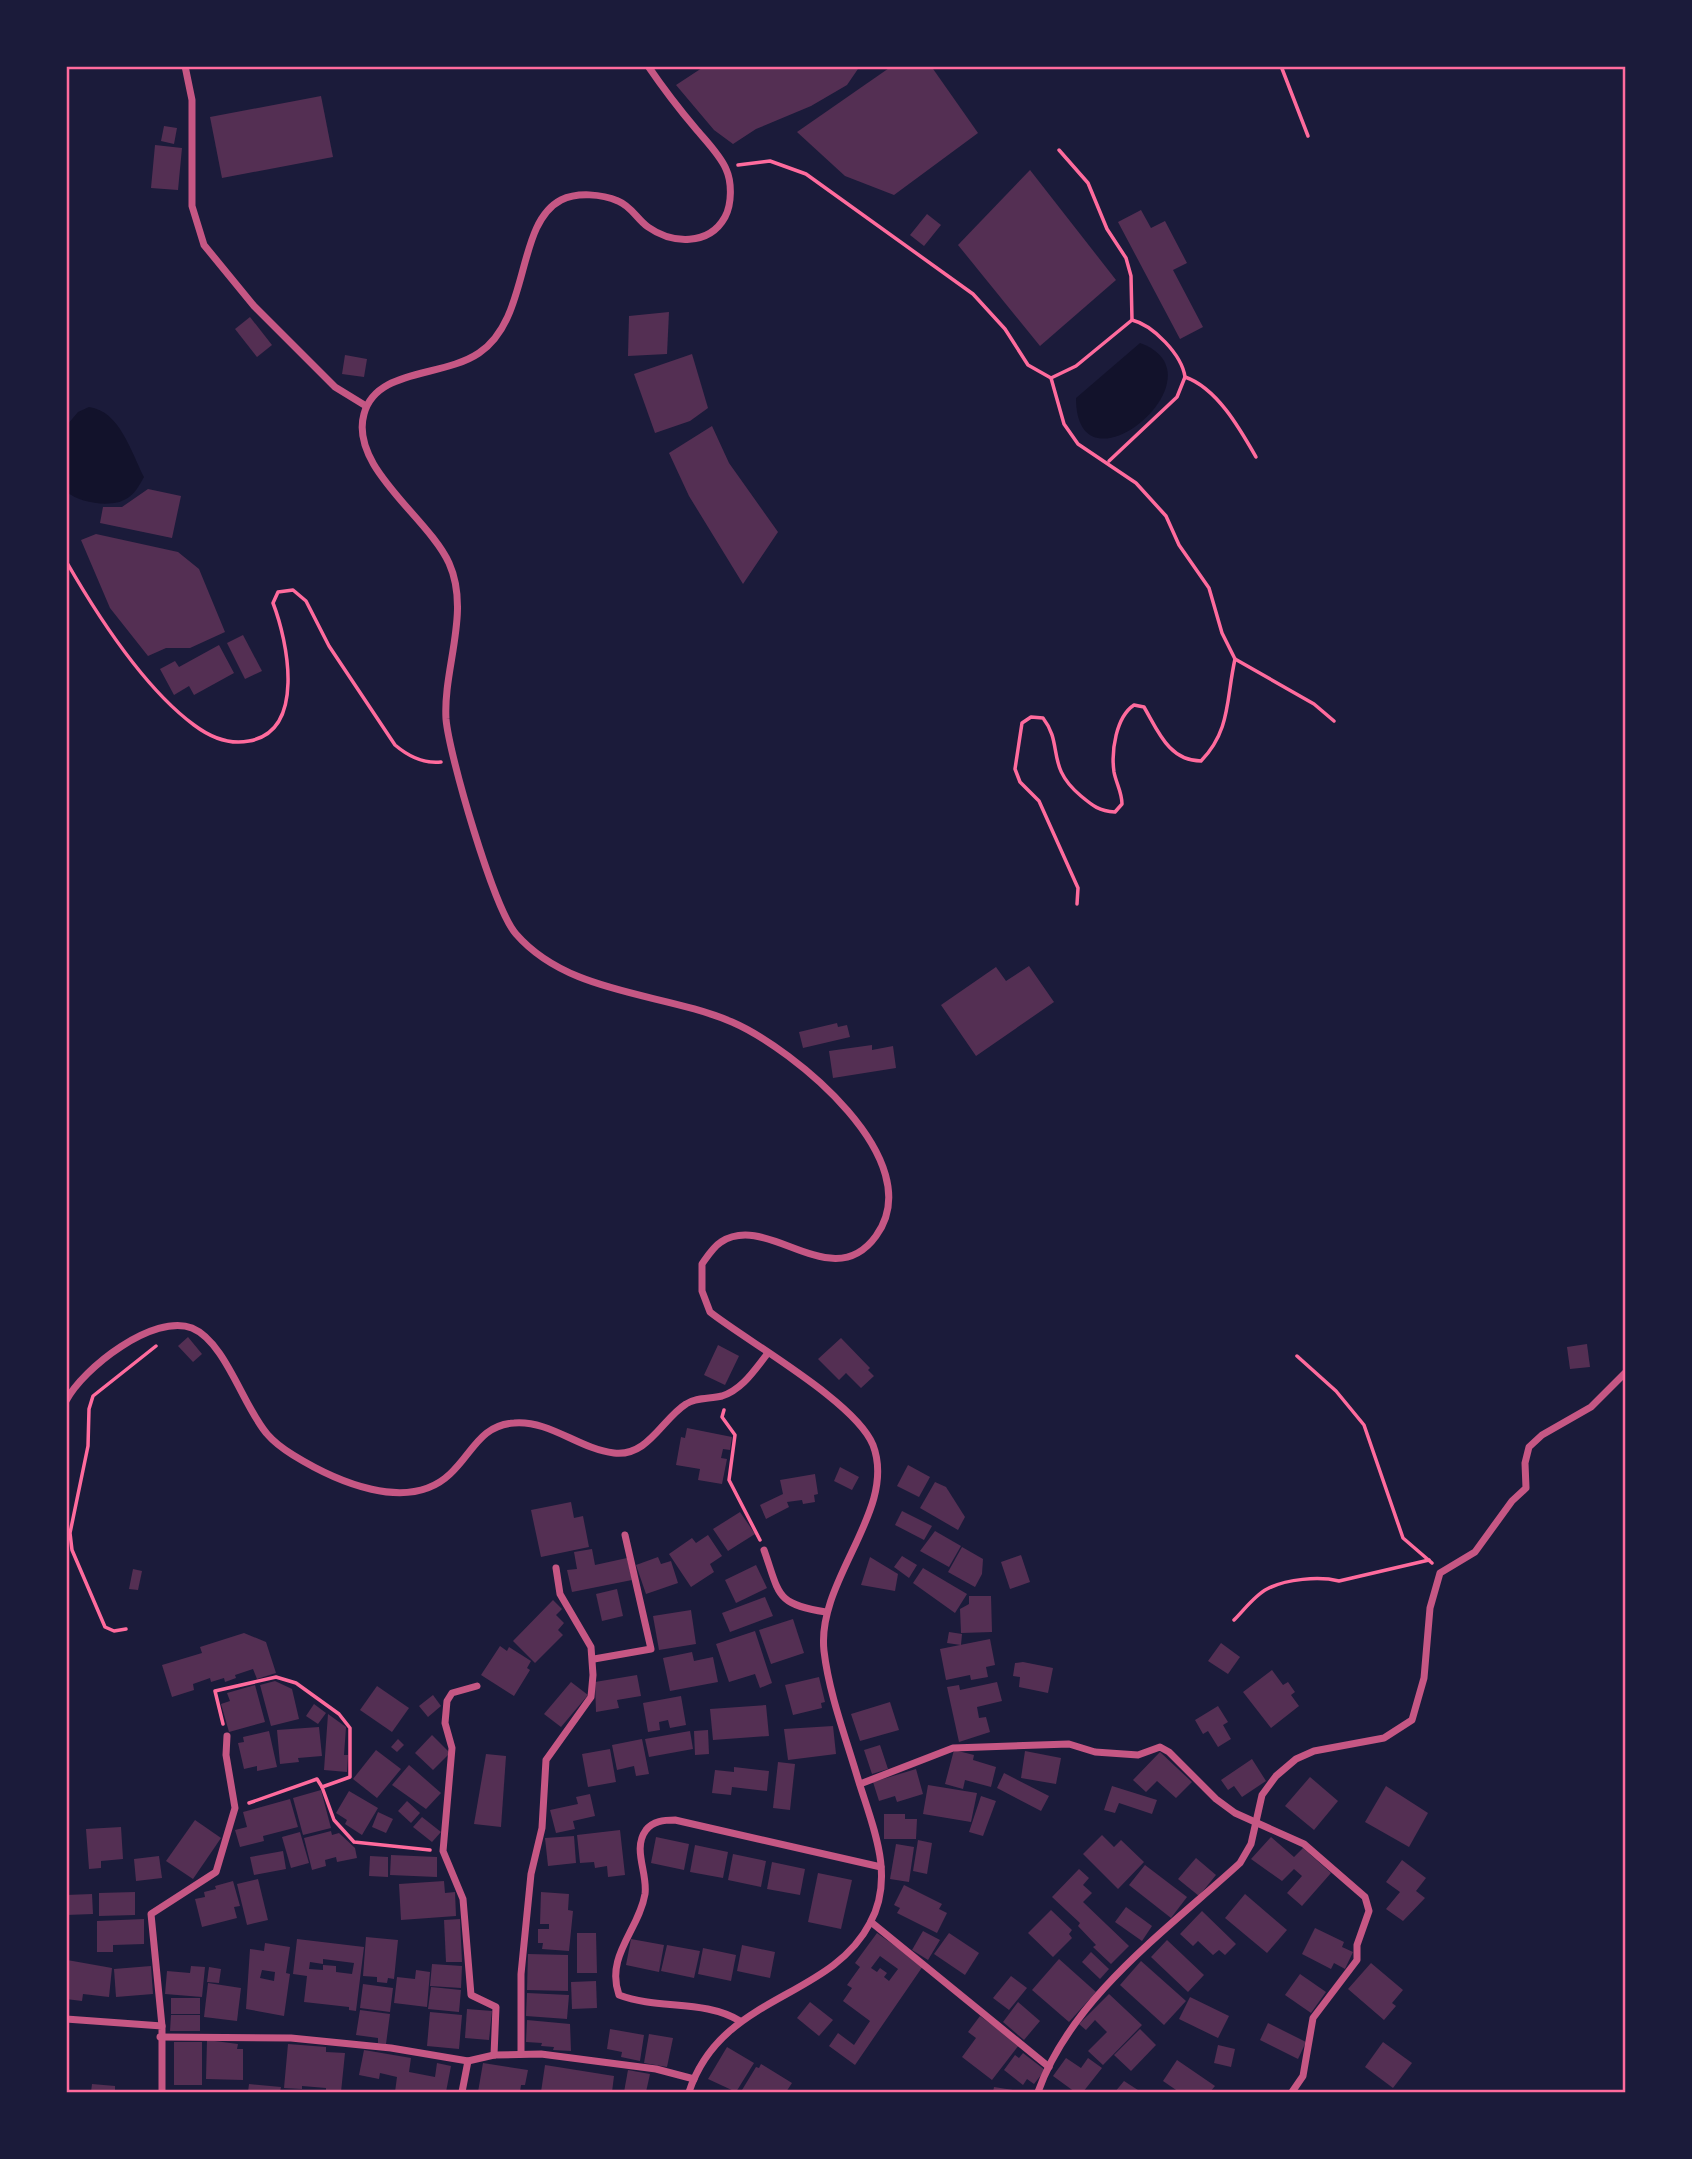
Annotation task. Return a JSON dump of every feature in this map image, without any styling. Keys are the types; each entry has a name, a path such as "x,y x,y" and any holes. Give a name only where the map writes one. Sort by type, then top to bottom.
{"street":[{"path":"185,66 192,100 192,206 204,245 254,306 335,387 366,406"},
{"path":"648,66 726,168 730,190 726,215 712,233 692,240 668,238 645,225 624,203 602,196 575,196 557,201 540,220 502,332 482,351 451,368 390,380 366,406 362,423 365,447 379,475 422,521 449,564 457,597 445,712 453,760 497,897 513,931 542,958 576,976 733,1022 784,1054 840,1102 879,1154 891,1185 887,1216 875,1238 856,1254 829,1259 799,1252 765,1237 736,1236 719,1243 702,1264 702,1291 710,1312 821,1390 872,1442 879,1465 875,1495 826,1612 824,1651 860,1784 879,1838 881,1867 880,1894 871,1922 850,1951 740,2021 712,2048 689,2092"},
{"path":"66,1401 93,1368 147,1331 170,1324 193,1329 211,1345 268,1435 293,1455 382,1493 405,1494 429,1488 450,1474 489,1429 513,1422 541,1425 604,1451 624,1454 660,1432 686,1403 722,1396 736,1389 768,1353"},
{"path":"1038,2092 1077,2018 1133,1961 1240,1863 1251,1844 1262,1795 1276,1776 1296,1759 1314,1751 1384,1738 1412,1720 1424,1678 1430,1608 1440,1573 1475,1552 1512,1501 1526,1488 1525,1463 1529,1447 1542,1435 1591,1407 1626,1372"},
{"path":"594,1659 652,1649 625,1535"},
{"path":"764,1550 779,1592 788,1604 826,1612"},
{"path":"521,2054 522,1974 531,1874 542,1828 546,1760 591,1697 594,1659 591,1647 560,1594 556,1568"},
{"path":"477,1686 452,1693 447,1701 445,1723 452,1748 443,1852 463,1899 471,1995 496,2007 494,2054"},
{"path":"162,2092 162,2026 151,1914 216,1872 236,1808 226,1755 227,1736"},
{"path":"860,1784 953,1748 1069,1744 1095,1752 1138,1755 1160,1747 1170,1752 1216,1799 1256,1823 1304,1844 1365,1897 1369,1911 1357,1945 1357,1960 1313,2018 1303,2076 1292,2092"},
{"path":"740,2021 724,2011 646,2003 619,1995 614,1981 615,1966 645,1894 640,1842 647,1829 660,1820 675,1820 881,1867"},
{"path":"871,1922 1049,2067"},
{"path":"66,2019 162,2026"},
{"path":"160,2037 291,2038 391,2048 468,2061 494,2054 521,2054 656,2068 694,2079"},
{"path":"462,2092 468,2061"}],"path":[{"path":"1281,66 1308,136"},
{"path":"1059,150 1088,183 1107,229 1126,258 1131,276 1132,320"},
{"path":"726,168 770,161 806,174 973,295 1005,329 1028,365 1051,378 1064,424 1078,444 1108,462 1136,484 1166,516 1179,545 1209,588 1222,633 1235,659 1314,704 1334,721"},
{"path":"1051,378 1076,366 1132,320"},
{"path":"1132,320 1146,323 1157,332 1185,377 1198,381 1216,401 1240,429 1256,457"},
{"path":"1108,462 1177,397 1185,377"},
{"path":"66,561 102,625 192,724 215,738 239,743 259,739 279,726 286,706 287,675 273,603 278,592 293,590 306,601 329,646 395,745 406,755 431,763 453,760"},
{"path":"1077,904 1078,888 1039,802 1020,782 1015,769 1022,723 1031,717 1043,718 1049,726 1061,777 1098,810 1115,812 1122,804 1122,791 1114,772 1115,748 1119,724 1129,709 1134,705 1144,707 1172,752 1189,761 1201,761 1216,746 1224,726 1235,659"},
{"path":"126,1629 114,1631 105,1627 72,1550 70,1533 73,1508 88,1446 89,1409 93,1396 145,1358 163,1340 170,1324"},
{"path":"1297,1356 1336,1391 1364,1425 1403,1538 1440,1573"},
{"path":"731,1407 723,1410 722,1417 735,1435 729,1480 750,1517 764,1550"},
{"path":"1234,1620 1265,1589 1283,1583 1329,1578 1339,1581 1429,1560"},
{"path":"227,1736 215,1691 276,1677 296,1683 339,1714 350,1728 349,1777 322,1787"},
{"path":"236,1808 317,1779 334,1820 354,1842 443,1852"}],"shaded area":[{"path":"1140,343 1163,359 1168,380 1159,402 1141,422 1120,435 1099,438 1082,427 1076,398"},
{"path":"89,407 100,410 117,424 144,477 132,495 120,502 96,503 79,499 67,492 67,425 78,412"}],"building":[{"path":"705,66 860,66 847,85 811,106 756,129 733,144 714,130 676,85"},
{"path":"892,66 931,66 978,133 894,195 845,176 797,132"},
{"path":"321,96 333,157 222,178 210,117"},
{"path":"164,126 177,128 174,144 161,141"},
{"path":"155,145 182,148 178,190 151,188"},
{"path":"1030,170 1116,280 1040,346 958,245"},
{"path":"1141,210 1151,228 1165,221 1187,263 1173,270 1203,327 1180,339 1118,222"},
{"path":"927,214 941,225 924,246 910,235"},
{"path":"669,312 667,354 628,356 629,316"},
{"path":"250,317 272,345 257,357 235,329"},
{"path":"692,354 708,408 690,421 655,433 634,374"},
{"path":"345,355 367,359 364,377 342,374"},
{"path":"712,426 729,463 778,532 743,584 689,496 669,453"},
{"path":"148,489 181,496 172,538 100,523 103,507 122,507"},
{"path":"96,534 178,552 199,569 225,632 190,648 166,648 148,656 110,608 81,540"},
{"path":"243,635 262,671 245,679 227,643"},
{"path":"219,645 234,673 194,695 189,686 174,695 160,669 175,661 179,667"},
{"path":"1029,966 1054,1002 976,1056 941,1005 996,967 1006,981"},
{"path":"837,1023 838,1027 847,1025 850,1037 803,1048 799,1032"},
{"path":"872,1045 872,1050 893,1046 896,1068 833,1078 829,1051"},
{"path":"188,1337 202,1354 193,1362 178,1346"},
{"path":"841,1338 870,1368 868,1370 874,1376 861,1388 846,1373 839,1380 818,1359"},
{"path":"1587,1344 1590,1367 1570,1369 1567,1347"},
{"path":"718,1345 739,1356 725,1385 704,1375"},
{"path":"687,1428 732,1437 730,1450 723,1449 721,1458 727,1459 722,1484 698,1480 700,1469 676,1465 681,1437 685,1438"},
{"path":"908,1465 930,1477 919,1497 897,1486"},
{"path":"840,1467 859,1477 852,1490 834,1481"},
{"path":"815,1474 818,1494 814,1495 815,1502 787,1502 789,1507 766,1519 760,1505 783,1494 780,1480"},
{"path":"935,1482 946,1487 965,1517 958,1530 920,1508"},
{"path":"571,1502 574,1518 583,1516 589,1547 541,1557 531,1510"},
{"path":"902,1511 932,1526 924,1540 895,1525"},
{"path":"740,1512 755,1534 728,1551 713,1529"},
{"path":"935,1531 961,1546 949,1567 920,1551"},
{"path":"708,1535 722,1556 710,1564 714,1572 691,1587 669,1554 692,1538 696,1543"},
{"path":"962,1547 983,1559 982,1574 975,1587 948,1572"},
{"path":"592,1549 595,1565 627,1558 632,1580 572,1592 567,1570 577,1569 574,1552"},
{"path":"1021,1555 1030,1582 1010,1589 1001,1562"},
{"path":"902,1556 917,1565 909,1578 894,1567"},
{"path":"658,1557 661,1564 671,1561 678,1583 646,1594 636,1565"},
{"path":"870,1557 898,1574 895,1591 861,1585"},
{"path":"756,1565 767,1588 736,1603 725,1580"},
{"path":"923,1568 967,1594 955,1613 913,1583"},
{"path":"133,1569 142,1571 138,1590 129,1589"},
{"path":"617,1589 623,1616 602,1621 596,1594"},
{"path":"969,1596 991,1596 992,1632 961,1633 960,1609 969,1604"},
{"path":"765,1597 773,1616 730,1632 722,1613"},
{"path":"553,1600 562,1609 556,1615 564,1623 558,1630 563,1635 535,1663 513,1641"},
{"path":"691,1610 696,1644 659,1650 653,1616"},
{"path":"793,1619 804,1653 771,1664 759,1630"},
{"path":"755,1631 772,1683 760,1688 755,1674 729,1682 716,1644"},
{"path":"949,1632 962,1634 961,1645 947,1643"},
{"path":"244,1633 266,1642 276,1673 257,1679 253,1669 235,1675 236,1678 225,1682 224,1678 211,1682 210,1678 193,1684 194,1690 172,1697 162,1665 202,1653 200,1647"},
{"path":"990,1639 995,1665 986,1667 988,1677 971,1680 970,1675 946,1680 940,1649"},
{"path":"1221,1643 1240,1657 1228,1674 1208,1661"},
{"path":"500,1646 507,1651 509,1647 531,1661 527,1668 530,1670 514,1696 481,1675"},
{"path":"692,1652 694,1661 713,1657 718,1682 670,1691 663,1658"},
{"path":"1015,1663 1053,1668 1048,1693 1019,1687 1020,1677 1013,1676"},
{"path":"1272,1670 1283,1685 1288,1682 1295,1692 1291,1695 1299,1706 1271,1728 1243,1692"},
{"path":"637,1675 641,1696 617,1700 619,1708 596,1712 595,1682"},
{"path":"819,1677 825,1702 821,1703 822,1708 793,1715 785,1685"},
{"path":"275,1681 292,1689 299,1719 271,1726 260,1685"},
{"path":"571,1682 588,1695 561,1727 544,1714"},
{"path":"997,1682 1002,1701 977,1707 979,1718 986,1717 990,1732 959,1742 947,1687 959,1685 960,1690"},
{"path":"255,1685 265,1722 229,1732 221,1704 230,1701 227,1693"},
{"path":"377,1686 409,1708 392,1732 360,1710"},
{"path":"433,1695 441,1706 428,1717 419,1706"},
{"path":"681,1696 686,1725 670,1728 668,1720 659,1722 660,1730 648,1732 643,1703"},
{"path":"890,1702 899,1730 860,1741 851,1714"},
{"path":"314,1704 326,1713 318,1724 306,1716"},
{"path":"766,1705 769,1736 713,1740 710,1709"},
{"path":"1218,1706 1228,1722 1223,1725 1231,1739 1218,1747 1208,1731 1203,1734 1195,1720"},
{"path":"328,1714 346,1727 344,1755 348,1755 347,1772 324,1770"},
{"path":"833,1726 836,1754 788,1760 784,1729"},
{"path":"319,1727 322,1756 298,1758 299,1762 280,1764 277,1730"},
{"path":"708,1730 709,1754 695,1755 694,1731"},
{"path":"269,1731 277,1767 257,1771 257,1766 244,1769 238,1743 244,1742 243,1737"},
{"path":"690,1731 693,1749 649,1757 645,1739"},
{"path":"432,1735 450,1753 433,1770 415,1753"},
{"path":"398,1739 404,1745 397,1752 391,1747"},
{"path":"642,1739 649,1774 636,1776 634,1766 617,1770 612,1745"},
{"path":"880,1745 888,1769 872,1774 864,1750"},
{"path":"610,1749 616,1782 588,1787 582,1754"},
{"path":"376,1750 401,1769 377,1798 353,1779"},
{"path":"954,1750 974,1755 973,1760 996,1767 991,1787 965,1780 963,1789 945,1784"},
{"path":"1025,1751 1061,1758 1056,1784 1021,1778"},
{"path":"1160,1752 1192,1782 1176,1798 1157,1781 1146,1792 1133,1780"},
{"path":"486,1754 506,1756 501,1827 474,1824"},
{"path":"1252,1759 1266,1781 1242,1797 1234,1786 1228,1790 1221,1780"},
{"path":"778,1762 795,1764 790,1810 773,1808"},
{"path":"409,1765 441,1793 426,1809 392,1785"},
{"path":"734,1767 769,1771 767,1791 732,1787 731,1795 712,1793 715,1770 734,1772"},
{"path":"916,1769 923,1794 897,1802 895,1796 879,1801 873,1782"},
{"path":"1004,1773 1049,1796 1041,1811 997,1788"},
{"path":"1310,1777 1338,1801 1314,1830 1285,1806"},
{"path":"928,1785 977,1793 971,1822 923,1814"},
{"path":"1112,1786 1157,1800 1152,1814 1119,1803 1115,1813 1104,1810"},
{"path":"1386,1786 1428,1813 1409,1847 1365,1822"},
{"path":"321,1790 331,1828 303,1835 293,1798"},
{"path":"349,1791 378,1808 362,1835 345,1824 347,1820 336,1813"},
{"path":"590,1794 595,1816 573,1821 575,1829 556,1833 550,1810 578,1804 576,1797"},
{"path":"981,1796 996,1801 983,1836 969,1832"},
{"path":"290,1799 298,1827 263,1836 264,1841 240,1847 235,1830 247,1827 243,1812"},
{"path":"407,1801 420,1813 411,1823 398,1811"},
{"path":"378,1812 393,1819 386,1833 372,1827"},
{"path":"884,1814 905,1814 905,1819 917,1819 916,1839 884,1839"},
{"path":"422,1817 441,1832 432,1842 413,1827"},
{"path":"195,1820 221,1838 193,1879 166,1861"},
{"path":"121,1827 123,1859 101,1861 101,1868 89,1869 86,1829"},
{"path":"620,1830 625,1875 608,1877 607,1866 595,1868 594,1862 580,1863 577,1835"},
{"path":"331,1831 332,1835 339,1833 355,1848 357,1858 337,1862 336,1857 325,1860 326,1866 312,1870 304,1838"},
{"path":"300,1832 309,1863 291,1868 282,1837"},
{"path":"1102,1835 1114,1847 1121,1840 1144,1862 1118,1889 1083,1854"},
{"path":"574,1836 576,1863 548,1866 545,1838"},
{"path":"656,1837 689,1844 684,1870 651,1863"},
{"path":"1271,1837 1294,1857 1303,1848 1331,1873 1302,1906 1287,1893 1302,1876 1294,1869 1282,1881 1251,1859"},
{"path":"918,1840 932,1843 927,1874 913,1871"},
{"path":"896,1844 914,1847 909,1882 890,1879"},
{"path":"695,1845 728,1852 723,1878 690,1872"},
{"path":"283,1851 286,1869 254,1875 250,1857"},
{"path":"733,1854 766,1861 761,1887 728,1880"},
{"path":"391,1855 437,1857 437,1877 390,1875"},
{"path":"159,1856 162,1878 136,1881 134,1859"},
{"path":"370,1856 388,1857 388,1877 369,1876"},
{"path":"1196,1858 1216,1875 1199,1896 1178,1879"},
{"path":"1402,1860 1426,1878 1416,1891 1425,1898 1403,1921 1386,1909 1400,1892 1386,1882"},
{"path":"772,1862 805,1869 800,1895 767,1889"},
{"path":"1145,1865 1187,1897 1171,1918 1129,1885"},
{"path":"1079,1869 1089,1878 1083,1885 1092,1893 1083,1902 1129,1946 1111,1964 1093,1947 1096,1945 1078,1926 1080,1923 1052,1897"},
{"path":"818,1873 852,1880 841,1929 808,1922"},
{"path":"258,1879 268,1920 247,1925 237,1884"},
{"path":"233,1881 240,1906 234,1907 237,1918 202,1927 195,1899 205,1897 204,1892 216,1889 215,1886"},
{"path":"444,1881 445,1893 455,1892 456,1916 401,1920 399,1884"},
{"path":"904,1885 942,1904 939,1909 947,1913 937,1933 897,1913 900,1908 894,1905"},
{"path":"135,1892 135,1915 99,1916 99,1893"},
{"path":"541,1892 569,1894 568,1910 573,1911 569,1951 542,1949 543,1943 538,1943 538,1929 549,1929 549,1924 540,1924"},
{"path":"92,1894 93,1914 66,1915 66,1895"},
{"path":"1245,1894 1287,1930 1267,1953 1225,1918"},
{"path":"1126,1907 1152,1926 1142,1941 1115,1922"},
{"path":"1051,1910 1072,1930 1069,1934 1072,1938 1053,1957 1028,1933"},
{"path":"1202,1911 1236,1944 1225,1955 1219,1950 1213,1955 1198,1941 1193,1946 1180,1934"},
{"path":"144,1919 144,1944 113,1945 113,1952 97,1952 97,1921"},
{"path":"460,1919 462,1962 446,1962 444,1920"},
{"path":"1315,1928 1344,1942 1342,1947 1353,1952 1345,1969 1334,1963 1331,1969 1302,1954"},
{"path":"923,1931 940,1940 928,1960 912,1950"},
{"path":"577,1933 596,1933 597,1973 577,1973"},
{"path":"877,1933 923,1966 855,2065 829,2046 838,2033 854,2045 870,2021 843,2001 852,1988 847,1985 860,1967 855,1963","holes":["880,1956 898,1969 889,1981 884,1977 887,1973 880,1968 877,1972 871,1968"]},
{"path":"949,1933 979,1953 965,1975 934,1954"},
{"path":"366,1937 398,1940 394,1979 388,1978 387,1983 377,1982 377,1977 363,1976"},
{"path":"297,1939 364,1947 356,2011 349,2010 349,2007 304,2002 307,1976 293,1974","holes":["323,1959 354,1963 352,1974 336,1972 336,1966 323,1965 323,1970 309,1969 310,1962 323,1964"]},
{"path":"631,1939 664,1945 659,1972 626,1965"},
{"path":"1167,1940 1204,1975 1188,1992 1151,1957"},
{"path":"265,1943 290,1947 286,1973 290,1974 284,2016 246,2009 250,1949 264,1951","holes":["262,1970 275,1972 274,1981 260,1978"]},
{"path":"667,1945 700,1951 694,1978 661,1971"},
{"path":"742,1945 775,1952 770,1978 737,1971"},
{"path":"703,1948 736,1955 731,1981 698,1974"},
{"path":"1091,1952 1109,1969 1100,1979 1082,1962"},
{"path":"528,1954 568,1955 568,1991 527,1990"},
{"path":"1059,1959 1096,1992 1069,2022 1032,1990"},
{"path":"67,1960 112,1968 109,1997 83,1994 82,2001 66,1999"},
{"path":"1141,1961 1186,2001 1164,2025 1120,1985"},
{"path":"1371,1963 1403,1990 1392,2003 1396,2006 1384,2020 1348,1989"},
{"path":"432,1964 462,1966 461,1988 430,1986"},
{"path":"151,1966 153,1994 116,1997 114,1969"},
{"path":"191,1966 205,1967 202,1997 165,1994 167,1971 190,1973"},
{"path":"209,1967 221,1969 219,1983 207,1982"},
{"path":"416,1970 430,1972 427,2007 394,2003 397,1977 415,1979"},
{"path":"1300,1974 1326,1992 1311,2013 1285,1995"},
{"path":"1011,1976 1027,1988 1009,2010 993,1998"},
{"path":"596,1981 597,2008 572,2009 571,1982"},
{"path":"208,1983 241,1988 237,2021 204,2017"},
{"path":"363,1984 393,1988 390,2012 360,2008"},
{"path":"431,1987 461,1990 459,2012 428,2009"},
{"path":"527,1993 569,1995 567,2019 526,2016"},
{"path":"1109,1994 1142,2025 1103,2065 1088,2051 1107,2032 1095,2020 1086,2030 1079,2024"},
{"path":"1190,1997 1229,2016 1218,2038 1179,2019"},
{"path":"171,1998 200,1998 200,2014 171,2014"},
{"path":"810,2002 833,2020 819,2036 797,2018"},
{"path":"1018,2002 1040,2021 1024,2040 1003,2022"},
{"path":"467,2009 492,2011 489,2040 465,2038"},
{"path":"360,2010 390,2014 386,2044 378,2043 378,2038 356,2035"},
{"path":"430,2012 462,2015 459,2049 427,2046"},
{"path":"171,2015 200,2015 200,2031 170,2031"},
{"path":"980,2016 1019,2045 992,2080 962,2057 976,2038 968,2032"},
{"path":"527,2020 570,2024 571,2051 553,2050 554,2047 541,2046 542,2043 526,2042"},
{"path":"1268,2023 1306,2042 1298,2059 1260,2040"},
{"path":"610,2029 644,2035 640,2061 621,2057 622,2052 607,2049"},
{"path":"1140,2029 1156,2045 1131,2071 1114,2055"},
{"path":"649,2034 673,2038 667,2067 644,2063"},
{"path":"207,2040 238,2044 237,2049 243,2049 243,2080 206,2079"},
{"path":"174,2042 202,2042 202,2085 174,2085"},
{"path":"1383,2042 1412,2063 1393,2088 1365,2067"},
{"path":"288,2044 326,2047 326,2052 345,2053 341,2092 326,2092 326,2088 302,2086 302,2089 284,2088"},
{"path":"1218,2045 1235,2049 1231,2067 1214,2063"},
{"path":"727,2047 754,2063 736,2092 708,2079"},
{"path":"364,2050 411,2058 409,2072 435,2077 437,2063 451,2066 446,2092 395,2092 397,2077 380,2073 379,2079 359,2075"},
{"path":"1023,2053 1045,2070 1034,2084 1027,2079 1023,2085 1004,2070 1015,2055 1019,2058"},
{"path":"1066,2058 1081,2068 1088,2058 1102,2068 1083,2092 1075,2092 1053,2076"},
{"path":"1177,2060 1215,2086 1210,2092 1179,2092 1163,2081"},
{"path":"483,2063 528,2070 525,2085 521,2085 520,2092 478,2092"},
{"path":"761,2064 792,2083 786,2092 742,2090 756,2067 759,2068"},
{"path":"545,2065 614,2076 612,2092 541,2092"},
{"path":"628,2070 650,2074 646,2092 624,2092"},
{"path":"1124,2081 1141,2092 1115,2092"},
{"path":"92,2084 115,2086 115,2092 91,2092"},
{"path":"249,2084 281,2087 280,2092 248,2092"},
{"path":"994,2087 1013,2090 1013,2092 993,2092"}]}
